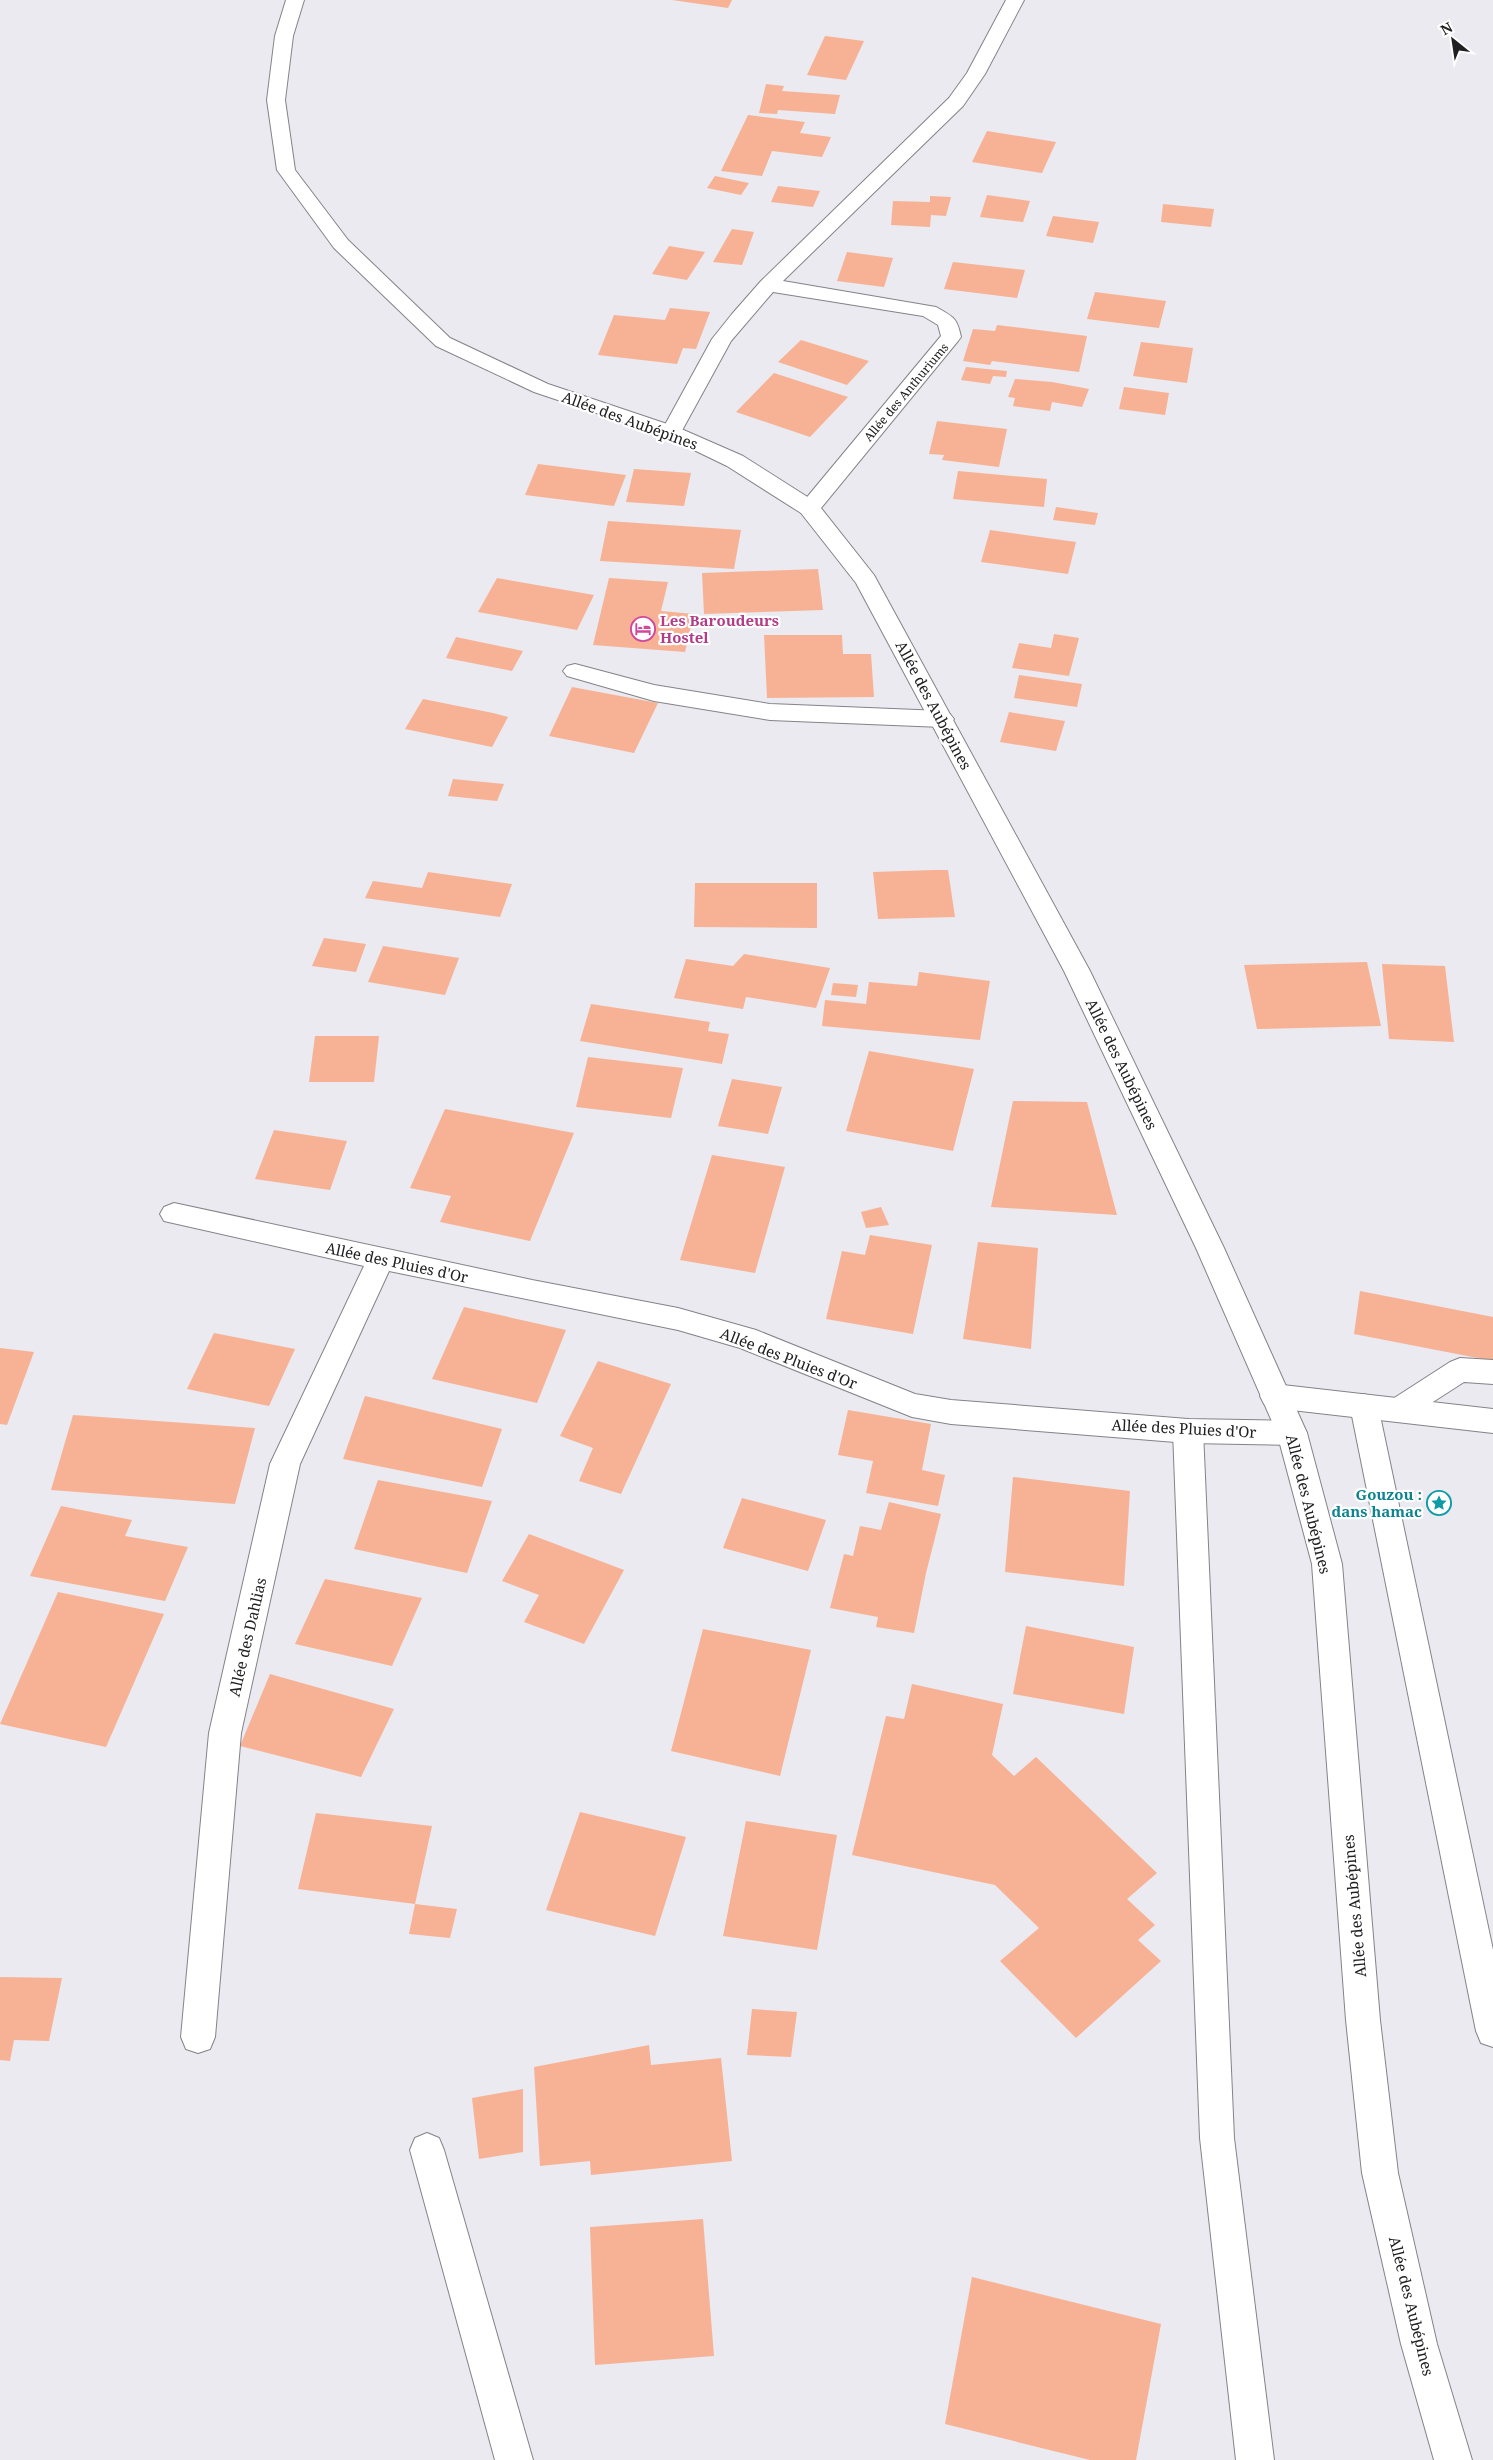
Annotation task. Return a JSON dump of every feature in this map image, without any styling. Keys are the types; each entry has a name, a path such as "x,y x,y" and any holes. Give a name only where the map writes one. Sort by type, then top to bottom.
{"street":[{"name":"Allée des Aubépines","path":"295,0 284,36 276,100 286,170 341,244 443,342 541,388 672,432 735,461 809,508 866,580 1076,971 1210,1248 1292,1433 1327,1564 1362,2010 1380,2173 1419,2344 1453,2460"},
{"path":"672,432 722,339 768,285 956,102 976,74 1015,0"},
{"name":"Allée des Anthuriums","path":"768,285 929,311 948,322 951,337 809,508"},
{"path":"575,671 654,693 770,712 942,719"},
{"name":"Allée des Pluies d'Or","path":"174,1214 381,1259 678,1319 746,1338 912,1405 951,1412 1188,1431 1292,1433"},
{"name":"Allée des Dahlias","path":"198,2036 225,1733 285,1464 381,1259"},
{"path":"1398,1410 1460,1370 1493,1372"},
{"path":"1274,1396 1493,1421"},
{"path":"1364,1406 1493,2031"},
{"path":"1188,1431 1217,2138 1255,2460"},
{"path":"428,2150 514,2460"}],"building":[{"path":"672,0 732,0 728,8"},
{"path":"825,36 864,41 846,80 807,75"},
{"path":"766,84 784,86 782,91 840,95 835,114 778,110 777,114 759,113"},
{"path":"748,115 805,122 800,133 831,137 822,157 772,151 762,176 721,171"},
{"path":"987,131 1056,142 1042,173 972,162"},
{"path":"715,176 749,183 741,195 707,188"},
{"path":"778,186 820,191 813,207 771,202"},
{"path":"987,195 1030,201 1023,222 980,217"},
{"path":"930,196 951,197 946,216 931,215 930,227 891,225 893,201 930,202"},
{"path":"1163,204 1214,209 1211,227 1161,222"},
{"path":"1053,216 1099,222 1093,243 1046,236"},
{"path":"732,229 754,232 742,265 713,262"},
{"path":"669,246 705,252 687,280 652,274"},
{"path":"847,252 893,258 884,287 837,281"},
{"path":"953,262 1025,270 1017,298 944,289"},
{"path":"1095,292 1166,301 1159,328 1087,319"},
{"path":"670,308 710,312 696,349 683,348 677,364 598,355 614,315 665,320"},
{"path":"997,325 1087,336 1079,372 992,361 990,365 963,361 973,329 995,331"},
{"path":"801,340 869,361 847,385 778,362"},
{"path":"1141,342 1193,348 1187,383 1133,376"},
{"path":"966,367 1007,371 1006,377 993,376 990,384 961,380"},
{"path":"774,373 848,397 810,437 736,412"},
{"path":"1015,379 1052,382 1089,389 1082,407 1052,402 1050,411 1013,406 1015,398 1008,397"},
{"path":"1124,387 1169,393 1165,415 1119,409"},
{"path":"937,421 1007,429 999,467 942,460 944,455 929,454"},
{"path":"538,464 626,475 614,506 525,495"},
{"path":"634,469 691,473 684,506 626,502"},
{"path":"958,471 1047,479 1044,507 953,499"},
{"path":"1056,507 1098,513 1095,525 1053,520"},
{"path":"608,521 741,530 734,569 600,561"},
{"path":"990,530 1076,542 1068,574 981,562"},
{"path":"818,569 823,610 704,614 702,573"},
{"path":"497,578 594,595 577,630 478,612"},
{"name":"Les Baroudeurs Hostel","path":"609,578 668,582 661,611 694,614 685,652 593,645"},
{"path":"1054,634 1079,638 1069,676 1012,668 1019,643 1051,648"},
{"path":"764,635 842,635 843,654 871,654 874,697 767,698"},
{"path":"456,637 523,651 512,671 446,658"},
{"path":"1019,675 1082,684 1077,707 1014,698"},
{"path":"572,687 658,703 634,753 549,736"},
{"path":"423,699 508,717 492,747 405,729"},
{"path":"1009,712 1065,721 1056,751 1000,742"},
{"path":"453,779 504,784 497,801 448,796"},
{"path":"948,870 955,917 878,919 873,872"},
{"path":"428,872 512,884 500,917 365,898 373,881 422,888"},
{"path":"695,883 817,883 817,928 694,927"},
{"path":"324,938 366,944 356,972 312,966"},
{"path":"383,946 459,958 445,995 368,982"},
{"path":"744,954 830,968 816,1008 746,997 743,1009 674,998 686,959 733,966"},
{"path":"1367,962 1381,1026 1257,1029 1244,965"},
{"path":"1382,964 1445,966 1454,1042 1389,1039"},
{"path":"919,972 990,981 980,1040 822,1026 825,1000 866,1004 869,982 917,986"},
{"path":"833,983 858,985 856,997 831,995"},
{"path":"591,1004 710,1022 708,1031 729,1034 722,1064 580,1041"},
{"path":"315,1036 379,1036 374,1082 309,1082"},
{"path":"869,1051 974,1069 953,1151 846,1131"},
{"path":"588,1057 683,1068 671,1118 576,1107"},
{"path":"732,1079 782,1087 768,1134 718,1126"},
{"path":"1013,1101 1087,1102 1117,1215 991,1207"},
{"path":"445,1109 574,1133 530,1241 440,1222 451,1196 410,1188"},
{"path":"274,1130 347,1141 330,1190 255,1179"},
{"path":"712,1155 785,1167 755,1273 680,1260"},
{"path":"881,1207 889,1225 866,1228 861,1212"},
{"path":"870,1235 932,1245 913,1334 826,1319 842,1251 865,1255"},
{"path":"978,1242 1038,1248 1031,1349 963,1339"},
{"path":"1360,1291 1493,1317 1493,1361 1354,1334"},
{"path":"464,1307 566,1330 537,1403 432,1379"},
{"path":"214,1333 295,1349 269,1406 187,1389"},
{"path":"0,1348 34,1352 7,1425 0,1424"},
{"path":"598,1361 671,1384 621,1494 579,1481 593,1448 560,1436"},
{"path":"365,1396 502,1429 482,1487 343,1459"},
{"path":"848,1410 931,1424 922,1470 945,1475 938,1506 866,1493 873,1461 838,1455"},
{"path":"73,1415 255,1428 235,1504 51,1490"},
{"path":"1013,1477 1130,1491 1124,1586 1005,1572"},
{"path":"378,1480 492,1501 467,1573 354,1549"},
{"path":"742,1498 826,1520 808,1571 723,1548"},
{"path":"889,1502 941,1514 926,1573 914,1633 876,1627 878,1617 830,1608 844,1554 853,1556 860,1526 881,1530"},
{"path":"61,1506 132,1520 125,1536 188,1547 165,1601 30,1576"},
{"path":"529,1534 624,1570 584,1644 524,1622 539,1595 502,1581"},
{"path":"325,1579 422,1598 392,1666 295,1644"},
{"path":"58,1592 164,1614 106,1747 0,1724"},
{"path":"1026,1626 1134,1647 1124,1714 1013,1694"},
{"path":"703,1629 811,1650 780,1776 671,1751"},
{"path":"270,1674 394,1709 361,1777 240,1746"},
{"path":"912,1684 1003,1704 992,1755 1014,1776 1036,1757 1157,1873 1127,1899 1155,1925 1138,1940 1161,1961 1076,2038 1000,1961 1039,1928 995,1885 852,1855 886,1716 904,1719"},
{"path":"580,1812 686,1837 655,1936 546,1910"},
{"path":"316,1813 432,1826 415,1904 298,1889"},
{"path":"746,1821 837,1835 817,1950 723,1936"},
{"path":"415,1904 457,1909 450,1938 409,1934"},
{"path":"0,1977 62,1978 49,2041 14,2040 10,2061 0,2060"},
{"path":"752,2009 797,2012 791,2057 747,2055"},
{"path":"649,2045 651,2065 721,2058 732,2161 591,2175 590,2161 540,2166 534,2067"},
{"path":"523,2089 523,2152 479,2159 472,2098"},
{"path":"703,2219 714,2356 595,2365 590,2227"},
{"path":"972,2277 1161,2324 1136,2460 1090,2460 945,2424"}],"place":[{"name":"Les Baroudeurs Hostel","path":"643,629"},
{"name":"Gouzou : dans hamac","path":"1439,1503"}]}
